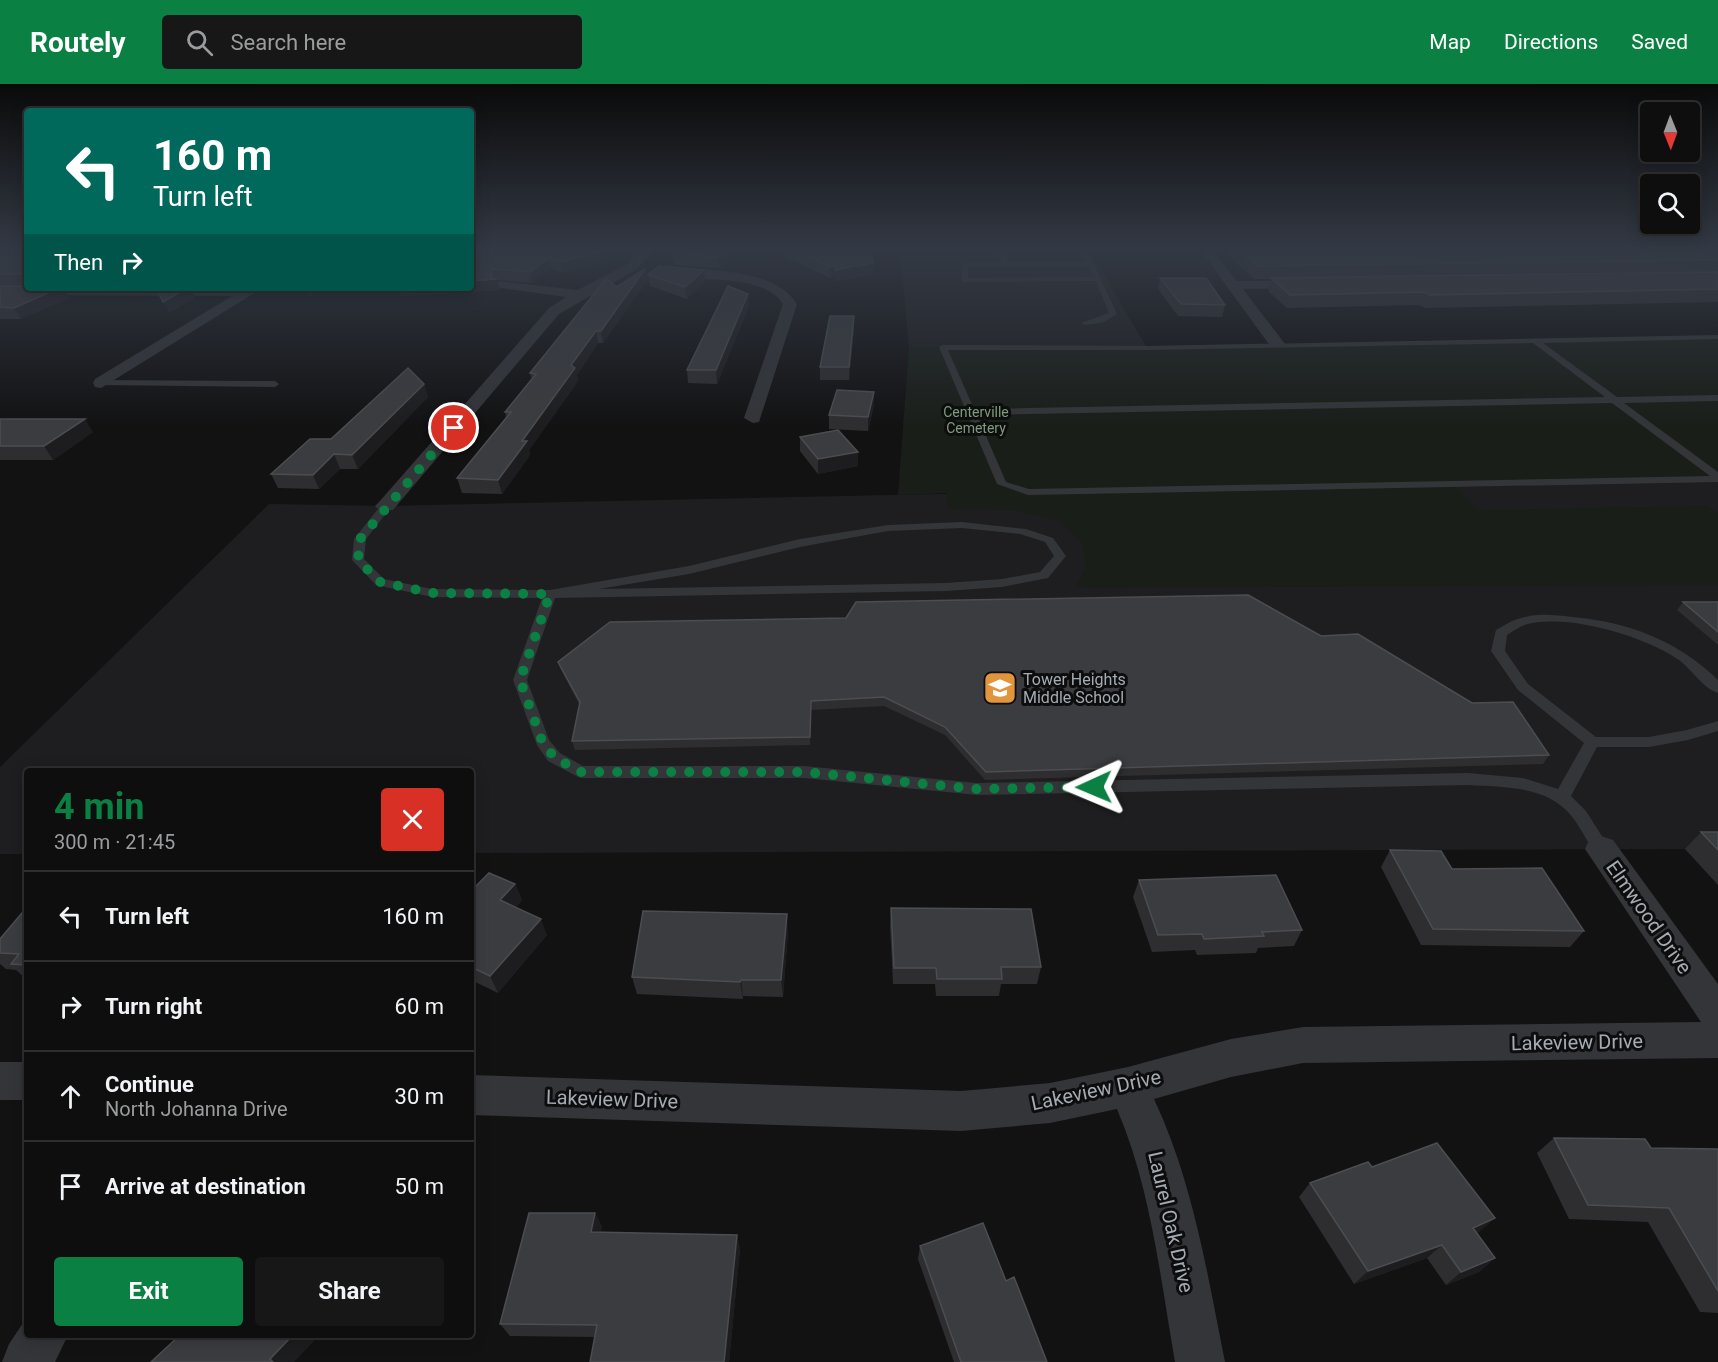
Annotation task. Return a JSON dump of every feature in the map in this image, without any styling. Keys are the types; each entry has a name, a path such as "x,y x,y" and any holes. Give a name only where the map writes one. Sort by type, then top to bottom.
{"street":[{"path":"101,383 223,308"},
{"path":"386,506 545,321 561,308"},
{"path":"753,418 789,308"},
{"path":"1250,308 1277,344"},
{"name":"Elmwood Drive","path":"1601,849 1718,1015"},
{"name":"Lakeview Drive","path":"474,1095 961,1110 1050,1103 1128,1087 1231,1058 1304,1046 1718,1040"},
{"path":"0,1081 24,1082"},
{"name":"Laurel Oak Drive","path":"1128,1087 1154,1144 1170,1203 1200,1362"},
{"path":"27,1362 41,1338"}],"lane":[{"path":"1085,322 1101,320 1113,314 1110,308"},
{"path":"1718,337 1147,348 943,347 1002,484 1028,492 1718,478"},
{"path":"1534,340 1718,478"},
{"path":"101,383 275,384"},
{"path":"970,412 1718,398"},
{"path":"386,506 360,539 358,560 380,582 432,593 550,594 946,587 1002,583 1044,575 1060,556 1049,540 1022,531 962,525 888,528 800,543 689,570 550,594"},
{"path":"550,594 520,680 542,741 554,757 580,772 804,772 977,789 1468,779 1526,783 1571,805 1601,849"},
{"path":"1718,688 1678,652 1626,628 1598,622 1550,619 1522,621 1501,633 1498,651 1522,687 1593,742 1649,742 1718,726"},
{"path":"1561,799 1581,759 1593,742"}],"shaded area":[{"path":"905,308 1123,308 1147,348 909,347"},
{"path":"1718,477 1718,849 474,853 474,768 24,768 24,854 0,854 0,767 269,504 386,506"}],"green space":[{"name":"Centerville Cemetery","path":"1718,337 1718,479 1453,484 1479,510 1707,506 1718,514 1718,585 1076,588 1087,565 1081,543 1059,521 1014,510 948,509 946,493 898,495 909,347 1147,348"}],"building":[{"path":"583,308 618,308 601,331 596,331 571,365 575,368 522,441 527,441 498,480 457,478 511,412 505,412 536,374 530,373"},
{"path":"717,308 742,308 716,370 687,370"},
{"path":"830,316 854,316 849,367 820,367"},
{"path":"408,368 424,384 352,455 334,454 313,475 271,474 310,439 331,439"},
{"path":"837,390 874,392 868,417 829,415"},
{"path":"0,419 85,419 44,446 0,446"},
{"path":"838,430 858,452 818,459 800,437"},
{"name":"Tower Heights Middle School","path":"1248,595 1321,636 1358,634 1472,703 1513,702 1549,755 986,772 945,727 884,697 811,701 810,737 572,741 580,702 558,662 610,622 846,618 856,602"},
{"path":"1683,602 1718,602 1718,632"},
{"path":"1701,832 1718,832 1718,850"},
{"path":"1390,850 1441,851 1452,869 1542,868 1584,931 1433,929"},
{"path":"489,873 515,884 500,900 541,919 490,976 474,968 474,888"},
{"path":"1276,875 1302,930 1262,932 1264,936 1204,939 1202,934 1158,935 1139,880"},
{"path":"891,908 1031,909 1041,967 1001,967 1002,979 937,979 936,968 894,968"},
{"path":"24,911 24,965 11,964 19,954 0,953 0,939"},
{"path":"643,911 787,914 781,980 741,980 740,982 632,977"},
{"path":"1554,1138 1645,1139 1651,1148 1718,1149 1718,1291 1669,1208 1588,1205"},
{"path":"1437,1143 1495,1218 1473,1228 1495,1258 1461,1272 1442,1245 1368,1271 1310,1183 1368,1162 1372,1167"},
{"path":"529,1213 595,1213 591,1232 737,1235 724,1362 590,1362 597,1325 500,1324"},
{"path":"983,1223 1006,1281 1014,1277 1047,1362 961,1362 920,1246"},
{"path":"177,1338 290,1338 270,1359 273,1362 151,1362"}],"place":[{"name":"Tower Heights Middle School","path":"1000,688"}],"route":[{"path":"454,428 360,539 358,560 380,582 432,593 550,594 520,680 542,741 554,757 580,772 804,772 977,789 1094,787"}]}
